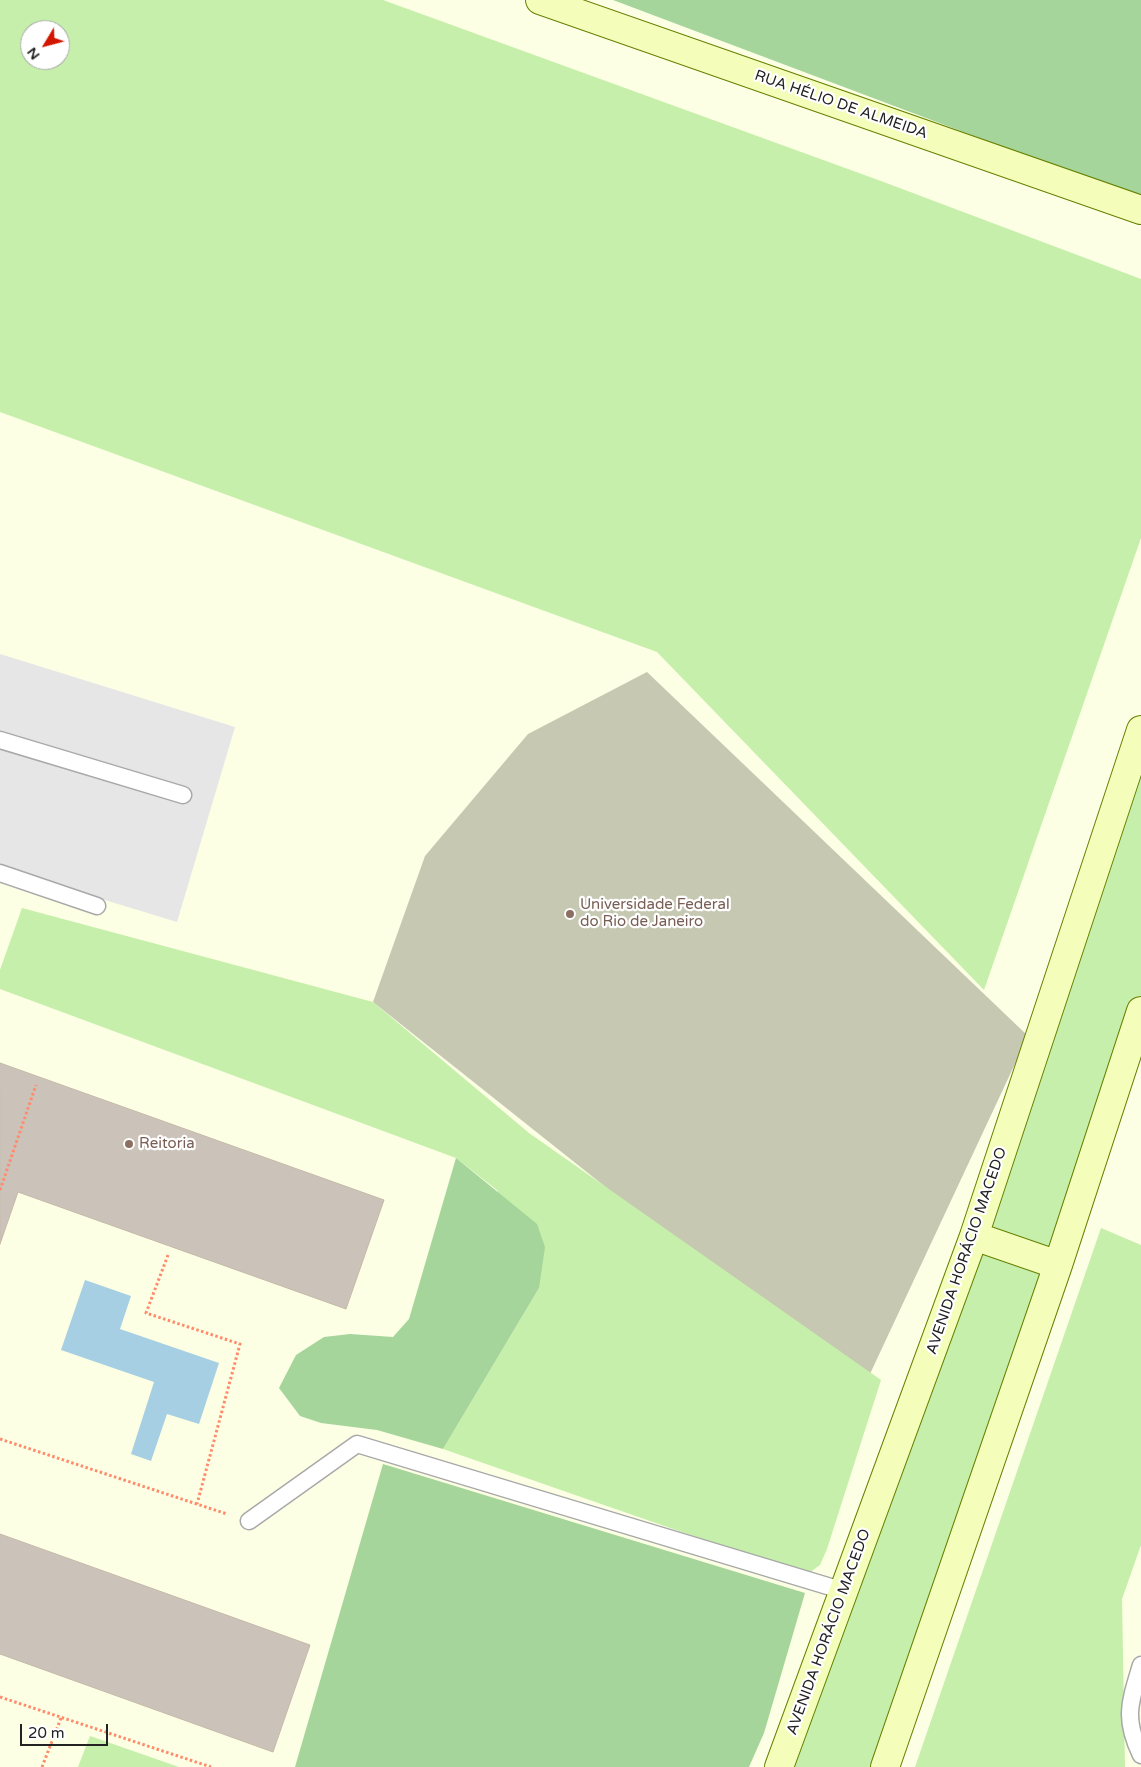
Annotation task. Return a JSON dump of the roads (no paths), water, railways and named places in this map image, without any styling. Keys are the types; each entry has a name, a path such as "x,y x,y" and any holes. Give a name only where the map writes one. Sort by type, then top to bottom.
{"street":[{"name":"RUA HÉLIO DE ALMEIDA","path":"540,0 1141,210"},
{"name":"AVENIDA HORÁCIO MACEDO","path":"779,1767 974,1236 1141,730"},
{"path":"885,1767 1058,1265 1141,1011"},
{"path":"974,1236 1058,1265"}],"lane":[{"path":"0,740 183,795"},
{"path":"0,873 97,906"},
{"path":"249,1521 357,1444 844,1591"},
{"path":"1141,1665 1130,1702 1130,1724 1133,1740 1141,1755"}],"water":[{"path":"85,1280 131,1296 120,1329 219,1363 199,1424 167,1414 151,1461 131,1454 154,1382 61,1350"}],"place":[{"name":"Universidade Federal do Rio de Janeiro","path":"570,914"},
{"name":"Reitoria","path":"129,1144"}]}
